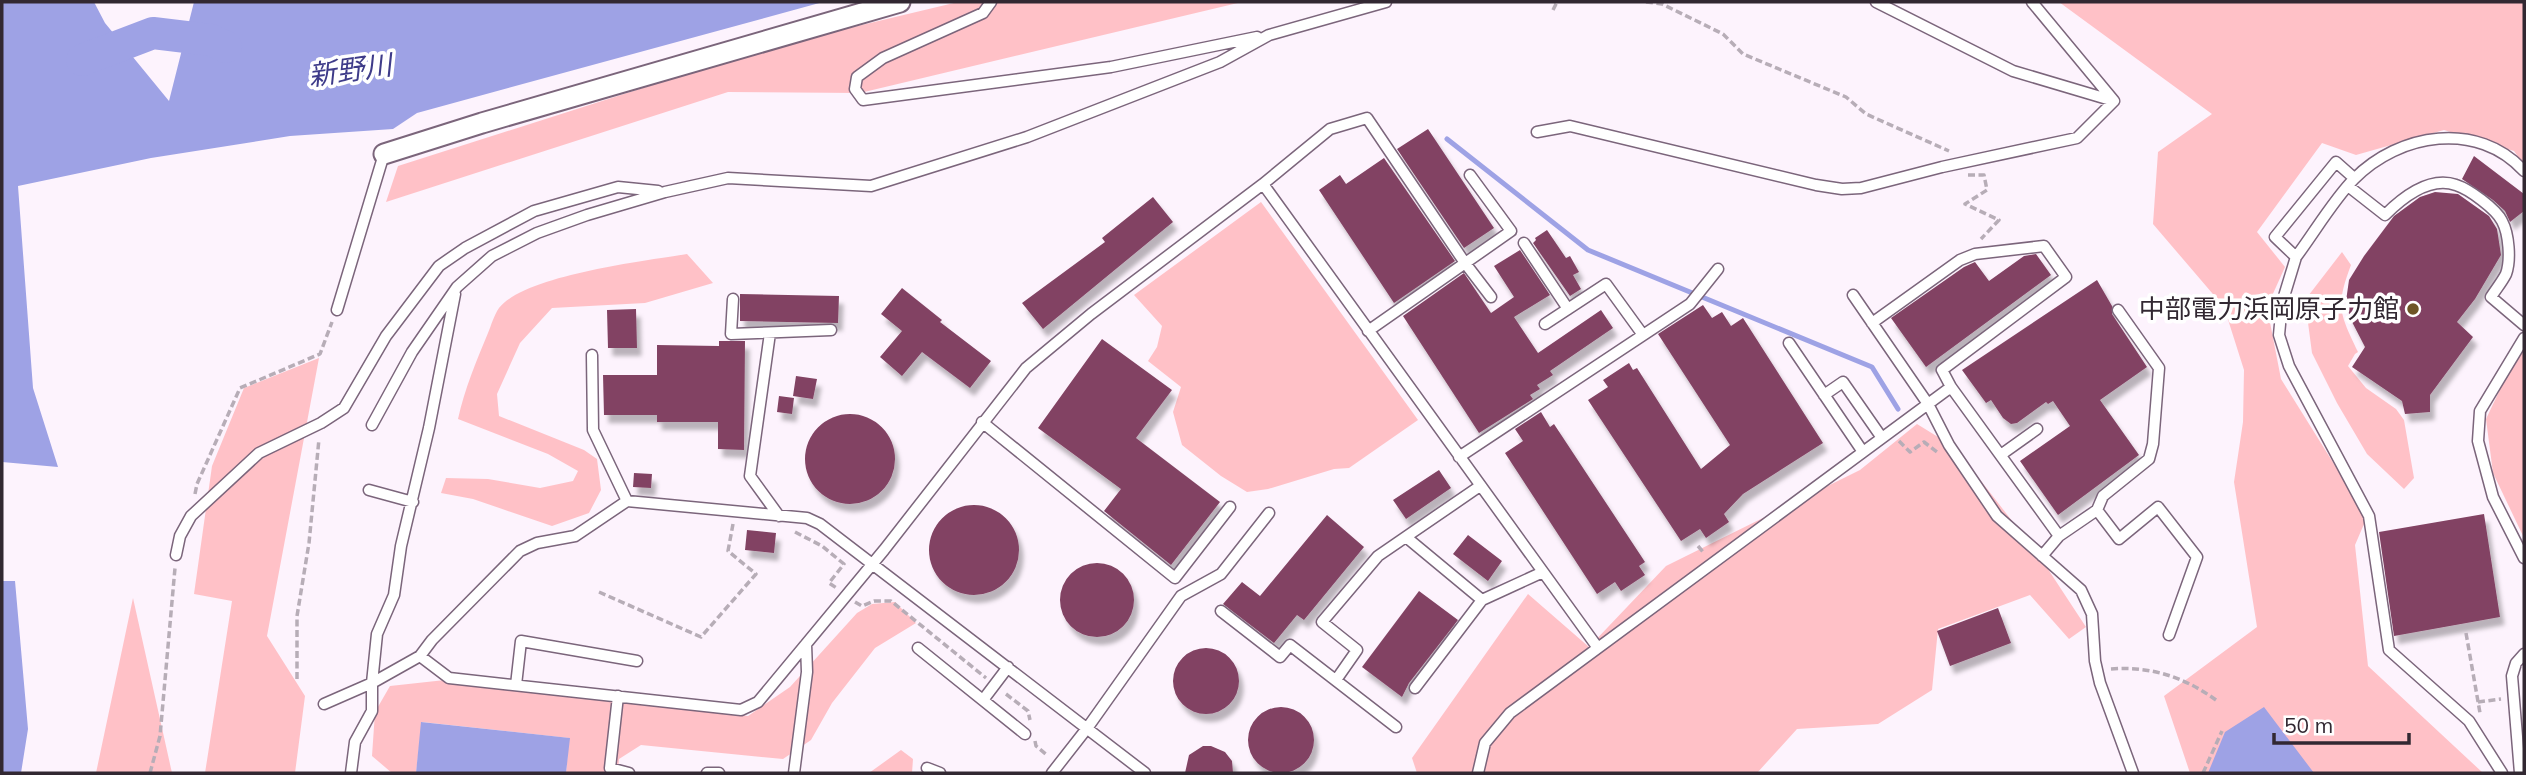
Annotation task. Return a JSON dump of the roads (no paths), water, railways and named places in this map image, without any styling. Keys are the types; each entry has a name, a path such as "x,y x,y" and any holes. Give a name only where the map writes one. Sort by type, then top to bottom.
{"street":[{"path":"384,154 482,122 900,2"}],"lane":[{"path":"991,2 983,13 883,58 857,77 855,89 863,100 1111,67 1269,35 1386,2"},
{"path":"1876,2 2013,71 2114,101"},
{"path":"2032,2 2114,101"},
{"path":"372,425 412,352 457,287 492,256 537,233 665,192 728,178 871,186 1027,137 1220,62 1269,35"},
{"path":"1537,132 1570,126 1816,186 1861,188 1963,162 2077,138 2114,101"},
{"path":"420,656 449,678 741,710 758,702 872,564 1026,368 1091,314 1263,184 1330,129 1367,118 1491,297"},
{"path":"2502,773 2469,721 2389,650 2369,516 2289,366 2280,335 2283,303 2296,257 2351,182 2382,157 2402,147 2446,136 2494,149 2516,162 2524,171"},
{"path":"337,310 384,154"},
{"path":"2296,257 2275,237 2336,162 2351,182 2385,215 2399,201 2418,189 2455,184 2481,199 2502,220 2509,244 2506,272 2491,297 2524,325"},
{"path":"1368,331 1511,231 1470,175"},
{"path":"1263,184 1598,648"},
{"path":"176,555 180,536 191,516 259,453 321,423 344,408 386,336 439,266 465,248 534,211 618,187 665,192"},
{"path":"1524,243 1568,309"},
{"path":"1872,323 1960,260 1975,254 2044,246 2066,277 1942,370 1951,387 2059,536"},
{"path":"1459,457 1690,303 1718,270"},
{"path":"1545,324 1606,284 1643,335"},
{"path":"351,773 355,742 372,711 377,634 394,596 401,546 413,502 457,287"},
{"path":"1853,295 1928,404 1949,445 1997,516 2081,590 2092,614 2095,661 2100,683 2133,773"},
{"path":"733,299 731,334 831,330"},
{"path":"2042,556 2059,536 2096,510 2103,496 2149,459 2153,444 2159,368 2118,310"},
{"path":"770,332 750,476 779,516"},
{"path":"2524,338 2480,411 2478,441 2493,498 2524,558"},
{"path":"1789,343 1863,452"},
{"path":"592,355 593,430 628,501"},
{"path":"1824,394 1843,382 1882,438"},
{"path":"1478,773 1485,743 1510,713 1951,387"},
{"path":"982,422 1175,578 1230,507"},
{"path":"2001,454 2037,429"},
{"path":"1336,680 1357,650 1321,622 1378,556 1480,486"},
{"path":"369,490 413,502"},
{"path":"324,704 420,656 432,640 520,551 537,543 575,536 628,501 807,519 820,524 1145,773"},
{"path":"2096,510 2119,540 2158,507 2197,557 2169,635"},
{"path":"1052,773 1181,596 1221,575 1269,513"},
{"path":"1406,537 1482,600"},
{"path":"1415,688 1482,600 1543,572"},
{"path":"1221,611 1280,657 1290,645 1396,727"},
{"path":"516,685 521,641 637,661"},
{"path":"794,773 807,672 806,644"},
{"path":"918,648 1029,734"},
{"path":"2521,773 2512,676 2516,663 2524,654"},
{"path":"983,700 1008,667"},
{"path":"618,696 610,768 629,773"},
{"path":"927,768 940,773"},
{"path":"706,773 719,773"}],"water":[{"path":"2,2 94,2 105,23 169,101 194,2 823,2 417,113 393,129 290,136 151,158 18,186 33,388 58,467 2,462"},
{"path":"2,581 15,581 28,729 21,773 2,773"},
{"path":"2264,707 2314,773 2208,773 2225,732"},
{"path":"421,722 570,738 566,773 416,773"}],"waterway":[{"name":"新野川","path":"82,60 153,33 211,40 226,47"},
{"path":"1447,139 1588,250 1872,367 1898,409"}],"place":[{"name":"中部電力浜岡原子力館","path":"2413,309"}]}
